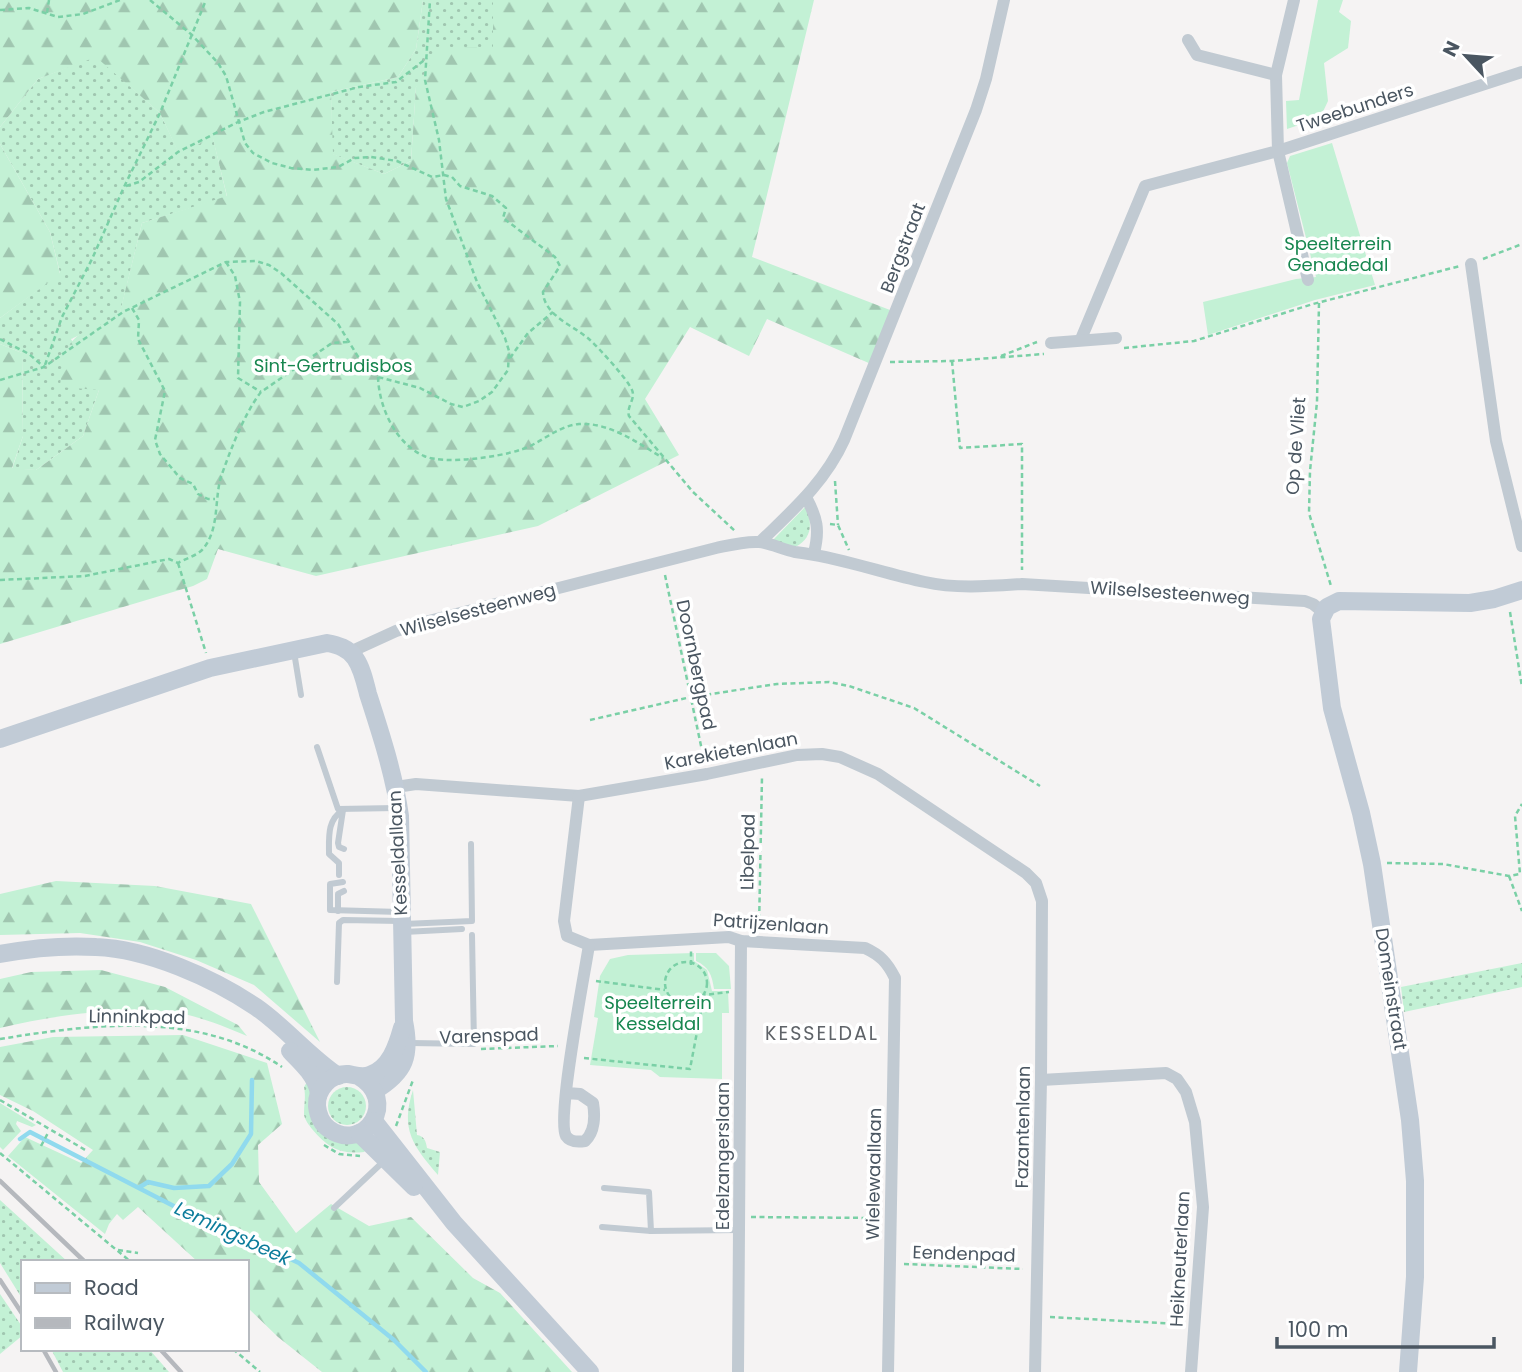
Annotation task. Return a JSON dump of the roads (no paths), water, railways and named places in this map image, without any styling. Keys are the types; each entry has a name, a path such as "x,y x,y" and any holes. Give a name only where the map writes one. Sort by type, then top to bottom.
{"street":[{"name":"Bergstraat","path":"806,497 828,472 837,456 878,358 976,110 1004,0"},
{"path":"1294,0 1276,75 1278,151 1308,280"},
{"path":"1188,40 1197,55 1276,75"},
{"name":"Tweebunders","path":"1081,339 1145,186 1278,151 1522,72"},
{"path":"1471,264 1496,441 1522,546"},
{"path":"1045,342 1116,338"},
{"path":"760,542 806,497 814,510 818,534 814,553"},
{"name":"Wilselsesteenweg","path":"350,652 421,623 662,561 738,544 760,542 814,553 926,583 988,586 1022,584 1306,601 1323,611"},
{"path":"1323,611 1330,604 1339,601 1470,603 1514,593"},
{"name":"Domeinstraat","path":"1323,611 1321,619 1330,695 1372,864 1410,1120 1415,1181 1415,1277 1408,1372"},
{"path":"0,739 211,668 327,643 350,652"},
{"name":"Kesseldallaan","path":"350,652 361,671 396,786 399,808 404,1021 408,1043"},
{"name":"Karekietenlaan","path":"396,786 416,784 579,796 797,755 822,754 840,757 878,774 1026,873 1036,883"},
{"path":"567,1093 571,1051 589,945 572,939 564,929 579,796"},
{"name":"Fazantenlaan","path":"1035,1372 1042,901 1036,883"},
{"name":"Patrijzenlaan","path":"589,945 729,937 741,941 865,948 879,954 895,978"},
{"name":"Edelzangerslaan","path":"738,1372 741,941"},
{"path":"0,954 38,947 99,947 145,956 189,970 256,1007 338,1076 324,1085 319,1093"},
{"path":"0,963 58,956 103,958 147,967 213,993 244,1011 271,1032 305,1065 318,1084 318,1113 327,1127 339,1134 359,1133 374,1121 378,1108 374,1091 358,1076"},
{"name":"Wielewaallaan","path":"888,1372 895,978"},
{"name":"Kesseldallaan","path":"338,1076 369,1076 391,1057 404,1021"},
{"path":"374,1091 391,1082 408,1051 408,1043"},
{"name":"Heikneuterlaan","path":"1041,1080 1166,1073 1177,1079 1186,1092 1195,1122 1203,1207 1191,1372"},
{"path":"374,1121 454,1223 590,1372"},
{"path":"359,1133 454,1223"}],"lane":[{"path":"293,649 301,695"},
{"path":"317,747 335,805 343,810"},
{"path":"339,875 340,863 329,854 330,825 337,814 343,810 399,808"},
{"path":"343,810 338,843 344,849"},
{"path":"337,982 340,923 343,920 472,920 471,844"},
{"path":"343,882 330,884 329,908 402,922 462,929"},
{"path":"338,911 338,894 344,891"},
{"path":"408,1043 474,1044 472,935"},
{"path":"334,1208 385,1160"},
{"path":"604,1188 649,1192 651,1231"},
{"path":"602,1227 651,1231 740,1224"}],"waterway":[{"path":"140,1187 148,1182 174,1188 209,1186 232,1164 251,1134 252,1080"},
{"name":"Lemingsbeek","path":"20,1139 30,1132 230,1235 263,1246 299,1263 394,1340 426,1372"}],"railway":[{"path":"0,1181 83,1260"},
{"path":"0,1280 21,1312"},
{"path":"44,1351 56,1372"},
{"path":"162,1351 181,1372"}],"district":[{"name":"KESSELDAL","path":"822,1033"}],"park label":[{"name":"Speelterrein Genadedal","path":"1338,254"},
{"name":"Sint-Gertrudisbos","path":"333,366"},
{"name":"Speelterrein Kesseldal","path":"658,1013"}]}
